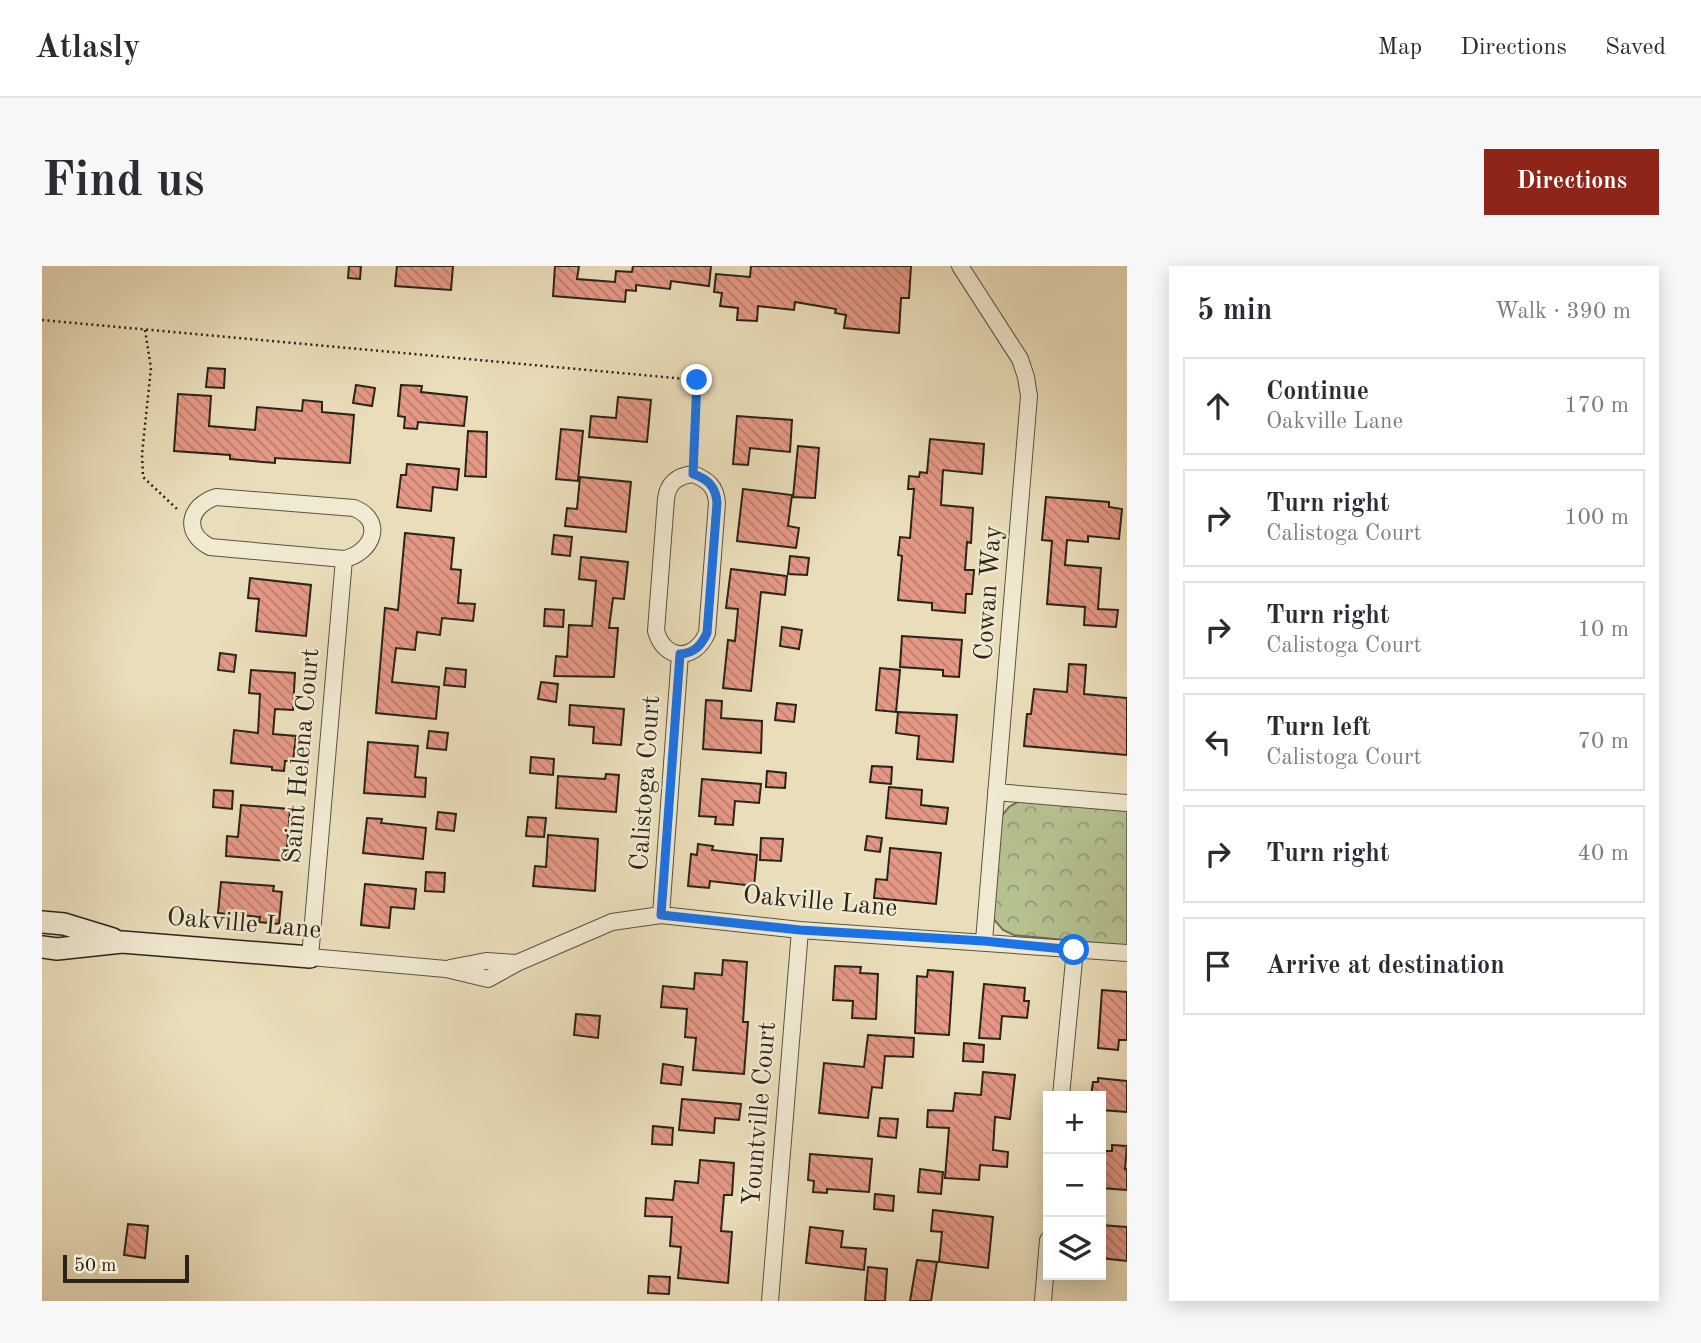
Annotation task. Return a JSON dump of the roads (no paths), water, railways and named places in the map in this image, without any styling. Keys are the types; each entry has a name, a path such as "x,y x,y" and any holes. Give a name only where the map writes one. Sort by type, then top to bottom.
{"street":[{"name":"Cowan Way","path":"960,266 1020,359 1027,377 1029,396 984,941"},
{"path":"693,474 712,486 716,495 716,516 707,633 703,643 694,651 680,654 665,648 656,631 664,512 667,491 673,481 683,475 693,474"},
{"path":"216,497 354,508 369,519 372,538 367,548 358,555 344,559 210,548 195,535 193,516 205,500 216,497"},
{"name":"Saint Helena Court","path":"310,957 344,559"},
{"name":"Calistoga Court","path":"661,915 680,654"},
{"path":"996,792 1127,803"},
{"name":"Oakville Lane","path":"42,947 121,942 446,969 488,979 517,963 612,922 661,915 800,930 1127,953"},
{"name":"Oakville Lane","path":"42,922 64,924 121,942"},
{"name":"Yountville Court","path":"770,1301 800,930"},
{"path":"1061,1091 1074,950"},
{"path":"1043,1301 1045,1280"}]}
